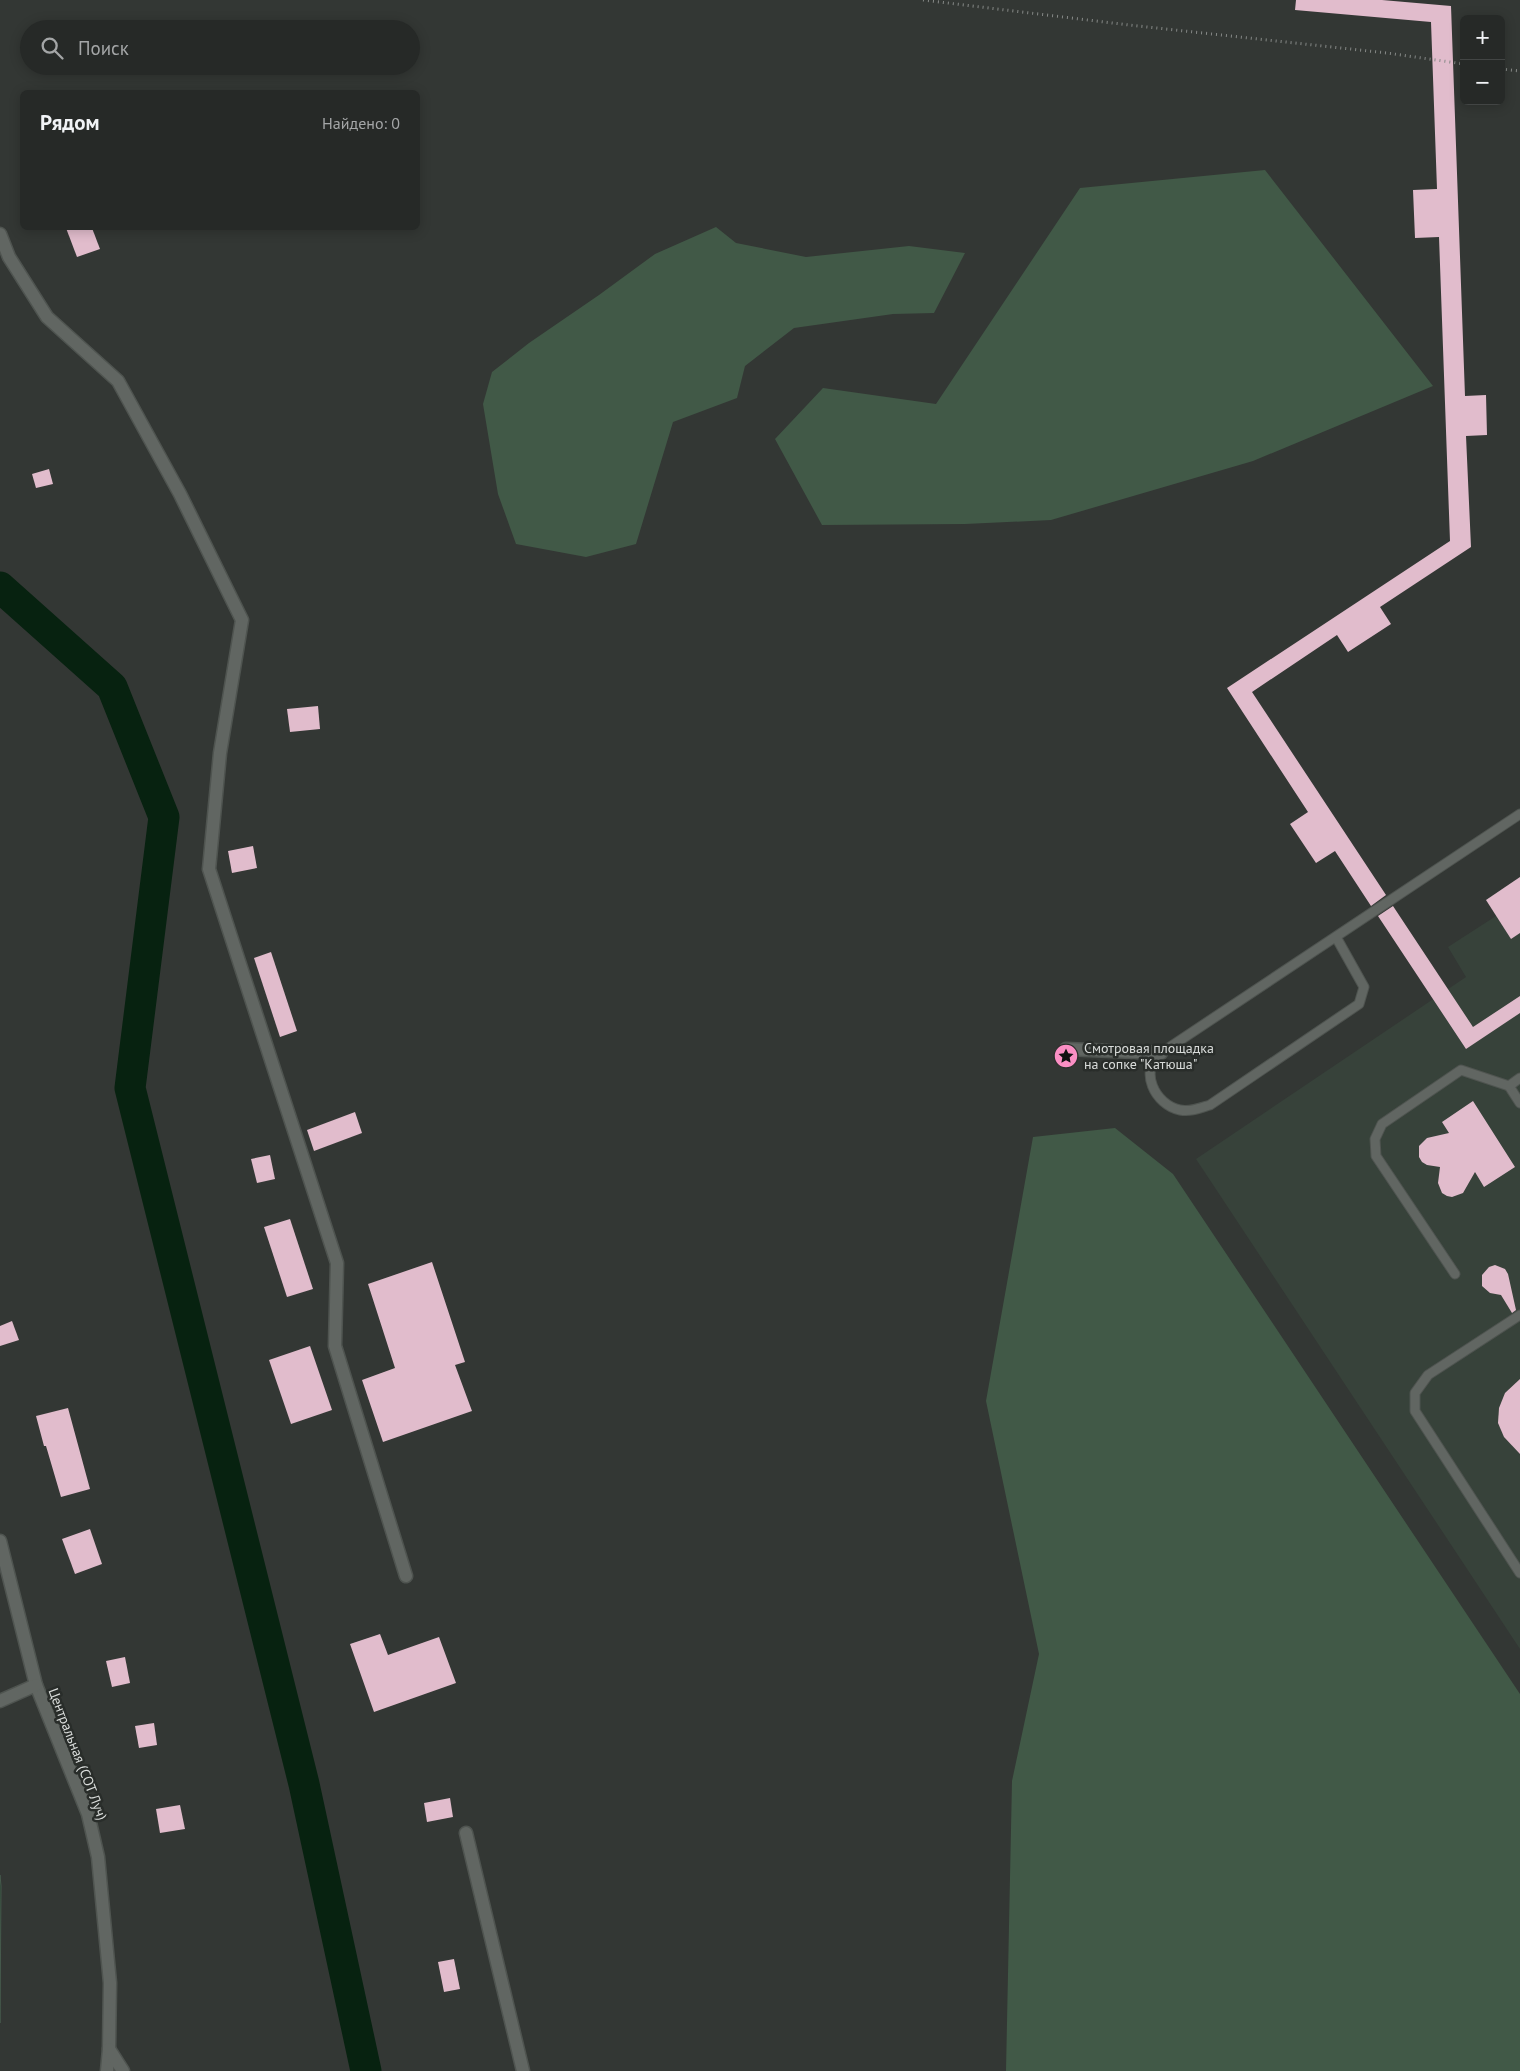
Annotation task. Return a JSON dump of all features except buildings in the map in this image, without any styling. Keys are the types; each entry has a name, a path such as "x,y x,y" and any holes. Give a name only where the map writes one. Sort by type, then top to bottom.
{"street":[{"path":"0,234 9,257 47,317 118,382 180,494 242,620 220,753 208,869 337,1263 335,1346 406,1576"},
{"path":"1066,1056 1066,1048 1161,1054"},
{"name":"Центральная (СОТ Луч)","path":"0,1541 36,1685 88,1814 98,1858 110,1983 107,2071"},
{"path":"0,1701 36,1685"},
{"path":"466,1833 522,2071"},
{"path":"109,2049 123,2071"}],"lane":[{"path":"1336,937 1364,987 1360,1004 1210,1105 1192,1110 1178,1110 1162,1100 1151,1087 1150,1069 1156,1057 1520,814"},
{"path":"1455,1274 1376,1156 1375,1139 1382,1124 1461,1070 1509,1086 1520,1103"},
{"path":"1509,1086 1520,1078"},
{"path":"1520,1315 1428,1376 1415,1393 1415,1411 1520,1573"}],"path":[{"path":"923,0 1129,26 1387,53 1460,63"},
{"path":"1505,69 1520,71"}],"shaded area":[{"path":"1265,170 1433,386 1253,461 1051,520 965,524 822,525 775,439 823,388 936,404 1080,188"},
{"path":"716,227 736,243 806,257 909,246 965,253 934,313 893,314 794,328 745,366 737,398 673,422 636,544 586,557 516,544 498,494 483,404 492,372 529,343 655,254"},
{"path":"1520,877 1520,1649 1196,1159 1466,977 1448,947 1496,916 1486,900"},
{"path":"1115,1128 1173,1174 1520,1694 1520,2071 1006,2071 1012,1781 1039,1654 986,1401 1033,1137"},
{"path":"0,1875 1,1886 0,2023"}],"waterway":[{"path":"0,587 112,687 164,817 130,1088 304,1784 366,2071"}],"place":[{"name":"Смотровая площадка на сопке \"Катюша\"","path":"1066,1056"}]}
